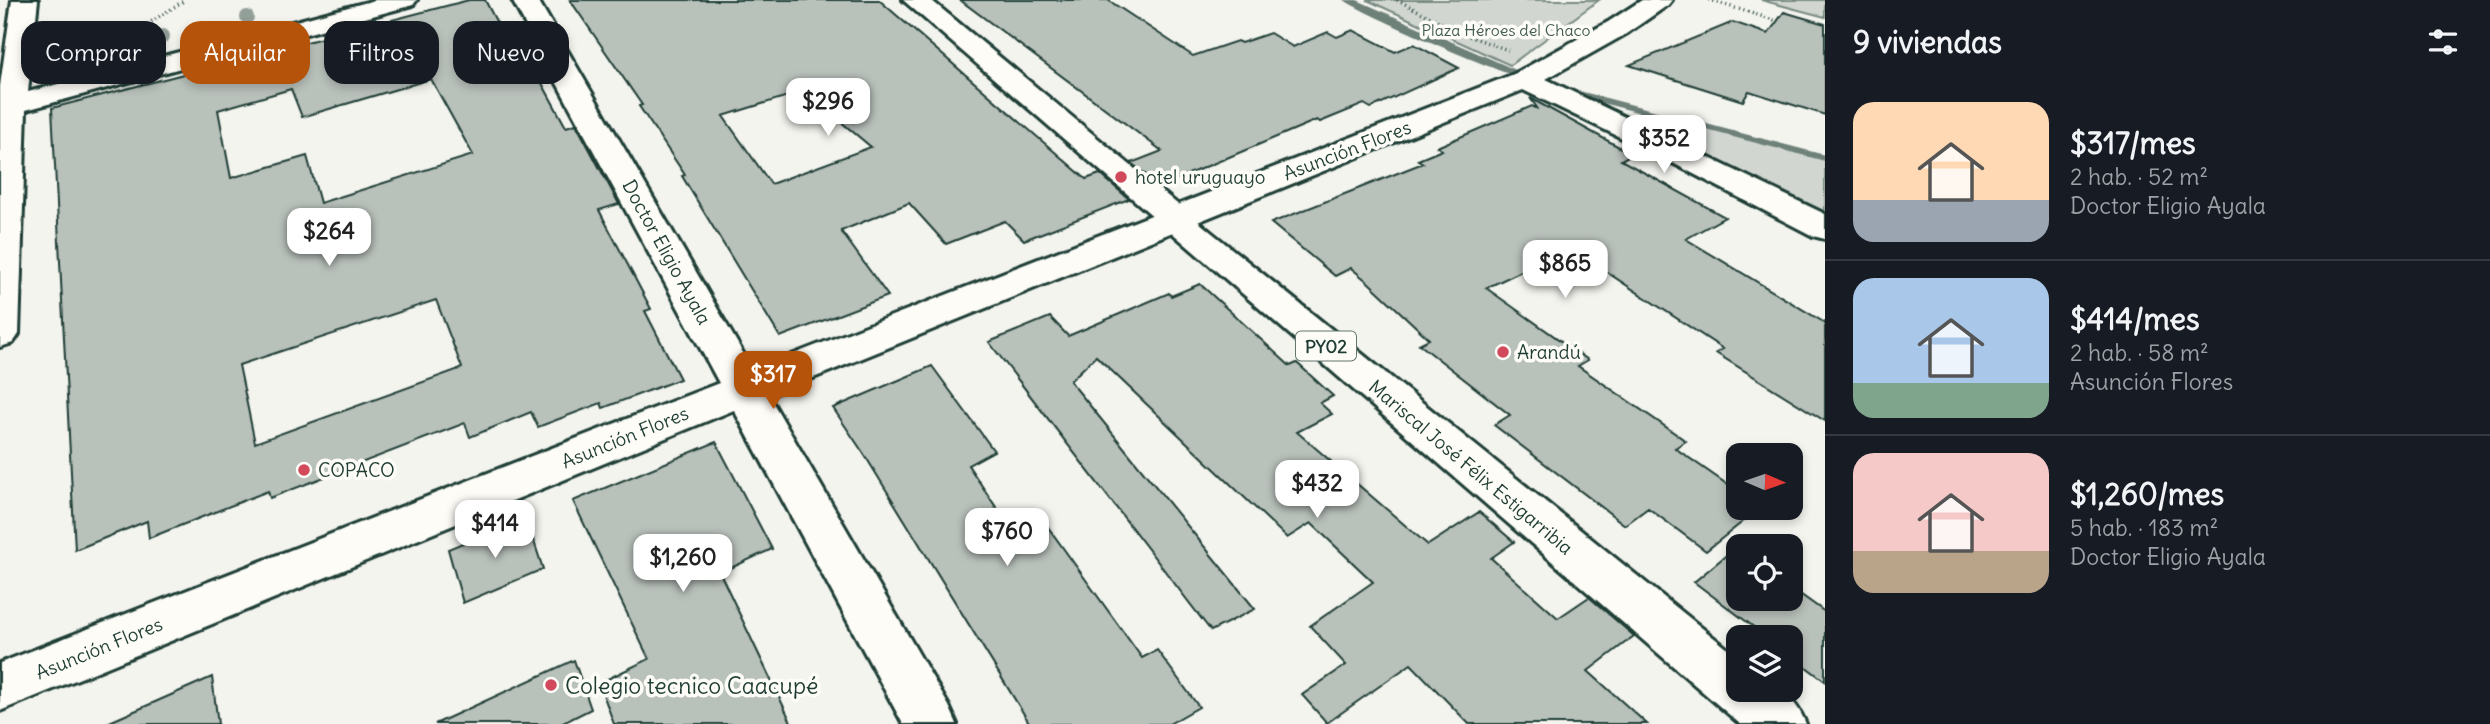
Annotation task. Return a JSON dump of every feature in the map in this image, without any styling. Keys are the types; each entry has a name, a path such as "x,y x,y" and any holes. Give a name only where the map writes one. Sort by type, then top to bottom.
{"street":[{"path":"0,334 6,106 25,0"},
{"path":"6,106 404,0"},
{"name":"Doctor Eligio Ayala","path":"525,0 930,724"},
{"name":"Mariscal José Félix Estigarribia","path":"916,0 1726,679"},
{"name":"Asunción Flores","path":"0,687 1536,74 1659,0"},
{"path":"1536,74 1674,151 1825,228"},
{"name":"Mariscal José Félix Estigarribia","path":"1754,702 1780,724"}],"path":[{"path":"152,21 185,0"},
{"path":"1397,0 1536,74"},
{"path":"1709,0 1777,21"},
{"path":"62,13 62,21"}],"green space":[{"name":"Plaza Héroes del Chaco","path":"1367,0 1599,0 1510,65"},
{"path":"1761,0 1825,0 1825,17"},
{"path":"1702,125 1825,158 1825,228 1674,151"}],"building":[{"path":"469,0 485,0 496,21 453,21 453,84 542,84 566,127 576,124 619,204 599,210 651,309 645,311 680,379 603,408 601,403 538,427 531,412 470,437 465,423 270,498 268,491 149,538 147,521 75,550 52,108 145,84 166,84 166,78 180,75 180,84 310,84 310,41 324,38 324,84 414,84 302,117 291,89 218,110 231,178 307,156 320,203 473,155 434,84 439,84 439,21 388,21","holes":["436,300 462,368 255,443 239,365"]},
{"path":"570,0 879,0 1086,179 1100,174 1129,199 1024,240 1005,221 946,244 909,203 841,231 888,296 780,337 682,176 685,175 639,106 642,105","holes":["804,91 871,147 771,184 723,116"]},
{"path":"960,0 1108,0 1193,56 1270,33 1293,47 1328,32 1337,37 1353,30 1395,52 1414,44 1459,68 1371,108 1364,104 1320,122 1317,120 1160,186 1131,163 1162,151"},
{"path":"1784,12 1825,24 1825,115 1749,91 1743,101 1629,65 1733,22 1768,34"},
{"path":"1530,98 1632,154 1621,160 1725,217 1686,239 1825,323 1825,421 1716,353 1723,349 1570,248 1486,288 1588,360 1578,366 1686,441 1675,448 1726,484 1726,520 1745,520 1706,551 1648,508 1625,525 1494,425 1510,415 1419,344 1429,339 1368,282 1351,268 1335,276 1271,223 1423,163 1418,160 1442,150 1437,147 1532,106 1538,109"},
{"path":"1200,284 1290,366 1297,363 1333,396 1320,403 1332,414 1297,432 1428,545 1479,512 1514,542 1491,558 1558,618 1589,597 1634,636 1588,671 1647,724 1469,724 1411,664 1327,723 1302,695 1346,665 1310,626 1373,582 1311,523 1287,538 1096,356 1070,381 1255,609 1211,631 989,342 1050,317 1068,336 1169,293 1171,296"},
{"path":"932,366 994,451 968,465 1006,522 1035,509 1142,658 1157,650 1199,707 1169,724 1030,724 833,408"},
{"path":"716,442 772,549 720,573 792,724 614,724 599,683 649,659 573,501"},
{"path":"526,517 543,569 463,603 448,549"},
{"path":"1726,555 1726,606 1694,582"},
{"path":"1803,596 1825,612 1825,681 1803,665 1803,625 1751,625 1732,611 1803,611"},
{"name":"Colegio tecnico Caacupé","path":"574,660 591,709 561,724 435,724"},
{"path":"212,677 218,724 105,724"}],"waterway":[{"path":"1349,0 1493,65 1531,79"},
{"path":"1560,89 1825,158"}],"place":[{"name":"hotel uruguayo","path":"1121,177"},
{"name":"Arandú","path":"1503,352"},
{"name":"COPACO","path":"304,470"},
{"name":"Colegio tecnico Caacupé","path":"551,685"}]}
